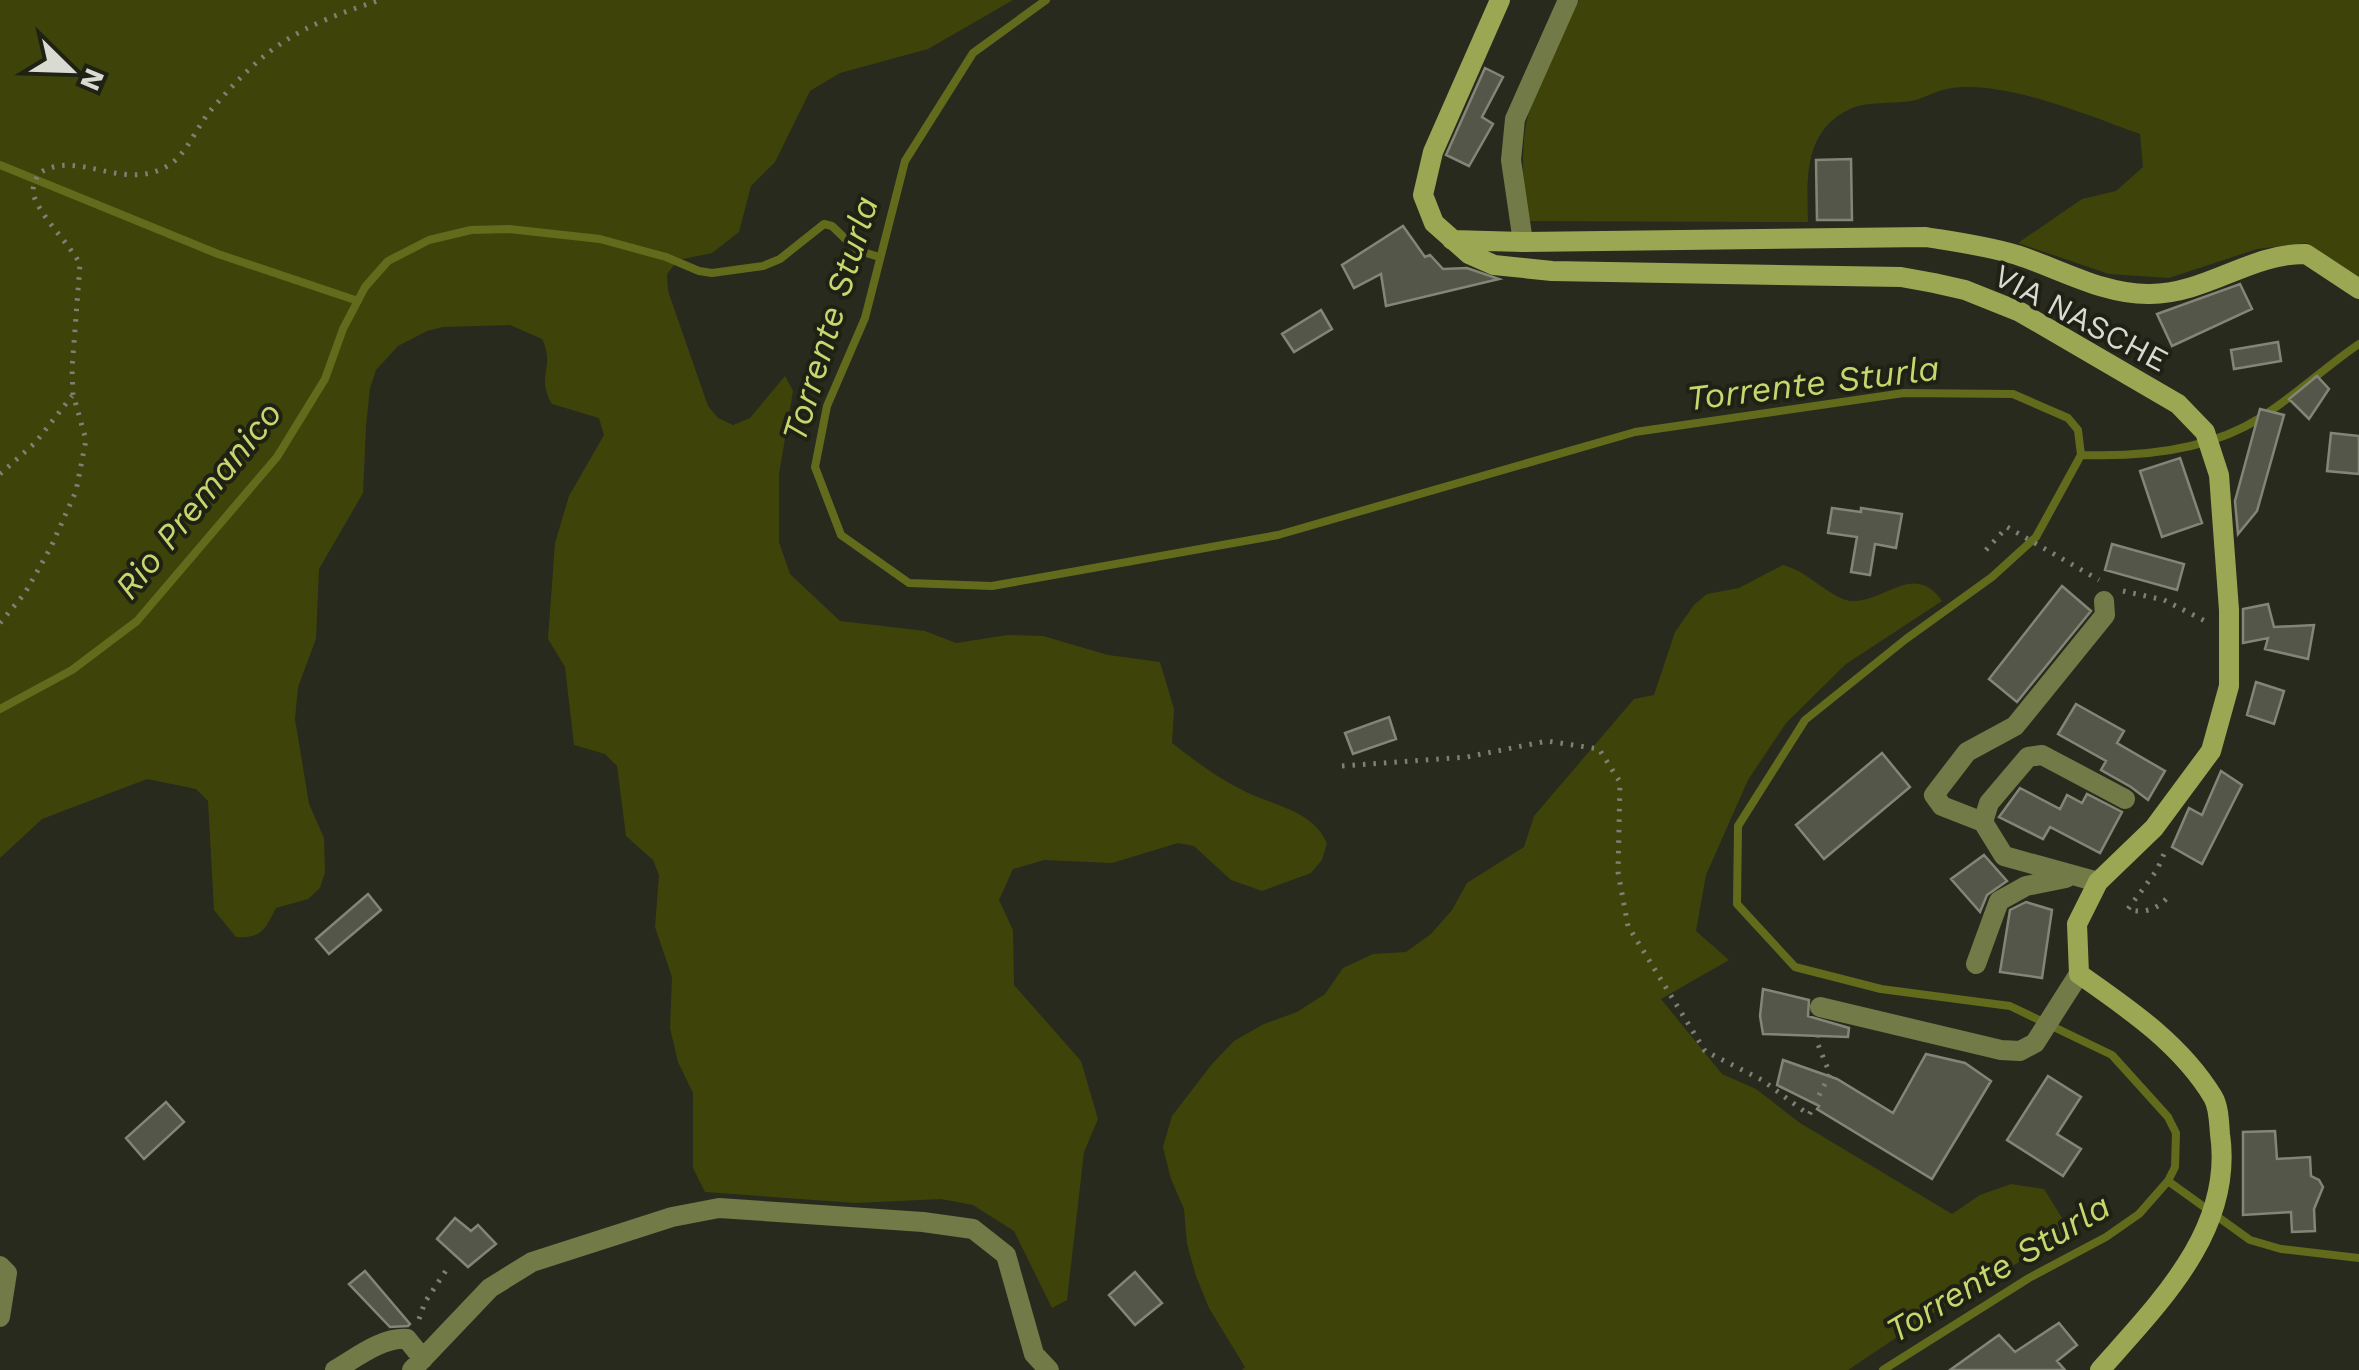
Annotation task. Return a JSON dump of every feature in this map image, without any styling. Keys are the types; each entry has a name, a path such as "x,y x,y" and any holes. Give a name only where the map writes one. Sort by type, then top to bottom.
{"street":[{"name":"VIA NASCHE","path":"1500,0 1425,176 1423,195 1434,223 1469,254 1494,265 1552,271 1902,277 1965,290 2020,312 2178,404 2205,432 2216,461 2228,610 2229,686 2211,751 2154,828 2098,882 2078,924 2073,982"},
{"path":"1523,242 1511,160 1515,119 1568,0"},
{"path":"1452,240 1926,237 1973,244 2110,289 2149,294 2190,289 2264,260 2306,254 2359,288"},
{"path":"2098,882 2004,856 1983,822 1942,806 1934,795 1967,752 2015,726 2105,615 2110,591"},
{"path":"1983,822 1989,804 2028,756 2042,755 2125,799"},
{"path":"1976,964 1999,901 2026,886 2073,877"},
{"path":"1820,1007 2001,1050 2020,1051 2035,1042 2073,982 2157,1029 2216,1100 2224,1157 2217,1202 2206,1229 2184,1271 2100,1370"},
{"path":"335,1370 400,1338 408,1339 417,1365 490,1288 532,1262 672,1217 719,1208 973,1229 1006,1254 1034,1354 1049,1370"},
{"path":"0,1266 8,1272 0,1317"}],"path":[{"path":"0,623 25,593 51,546 76,491 86,440 74,394 72,337 80,264 33,192 38,174 50,166 69,164 122,176 152,174 174,162 204,118 242,74 278,43 321,19 380,0"},
{"path":"0,474 35,443 74,394"},
{"path":"1986,550 2006,527 2110,591 2164,600 2209,624 2212,608 2228,610"},
{"path":"1342,766 1467,757 1547,741 1599,750 1620,782 1618,872 1628,926 1705,1052 1762,1080 1809,1115 1830,1074 1817,1042 1820,1007"},
{"path":"2166,899 2158,908 2137,912 2128,909 2158,870 2172,836"},
{"path":"408,1339 425,1302 447,1269"}],"green space":[{"path":"0,0 1013,0 928,49 840,73 810,91 775,162 751,186 739,232 712,253 678,260 667,274 668,291 708,406 718,418 733,425 750,418 785,376 793,391 779,474 779,542 790,574 840,621 925,631 956,643 1008,635 1043,636 1108,655 1160,662 1174,709 1172,743 1234,786 1302,816 1327,843 1322,860 1311,873 1262,891 1231,880 1194,846 1178,843 1112,863 1044,860 1013,869 999,900 1013,930 1014,985 1081,1061 1098,1119 1084,1152 1067,1300 1052,1308 1014,1231 973,1205 941,1199 856,1203 705,1192 693,1168 693,1093 678,1062 670,1028 672,977 655,927 659,875 653,860 626,836 617,766 605,754 574,745 565,667 548,639 555,543 569,496 604,435 599,418 552,404 545,385 547,358 542,339 510,325 427,331 398,346 376,370 370,388 363,493 319,569 316,639 298,687 295,719 309,804 324,838 325,872 320,888 308,899 276,908 257,934 236,937 214,910 208,801 196,789 147,779 42,819 0,858"},
{"path":"1579,0 2359,0 2359,277 2307,243 2257,249 2169,278 2109,274 2018,243 2082,199 2116,191 2143,167 2140,134 2045,101 1969,87 1942,90 1911,101 1857,106 1835,118 1823,130 1811,158 1808,222 1527,221 1523,173 1526,125 1541,79"},
{"path":"1783,565 1846,600 1866,599 1900,586 1921,584 1942,601 1846,664 1786,723 1748,780 1706,875 1696,931 1729,960 1661,999 1722,1074 1756,1089 1800,1123 1952,1214 1980,1195 2011,1184 2044,1189 2062,1218 2063,1236 1933,1313 1848,1370 1242,1370 1245,1367 1209,1308 1187,1244 1184,1209 1163,1147 1172,1116 1234,1041 1297,1012 1325,994 1343,968 1373,954 1406,952 1431,934 1452,910 1467,883 1524,847 1534,816 1634,699 1654,695 1675,632 1694,605 1707,594 1739,588"}],"building":[{"path":"1485,68 1503,77 1482,117 1493,124 1469,166 1446,155"},
{"path":"1851,159 1852,220 1817,220 1816,160"},
{"path":"1403,226 1425,257 1430,255 1443,269 1467,268 1499,279 1386,306 1381,274 1354,288 1342,265"},
{"path":"2240,284 2252,309 2172,346 2157,314"},
{"path":"1321,310 1332,329 1294,352 1282,334"},
{"path":"2278,342 2281,361 2234,369 2231,350"},
{"path":"2317,376 2329,389 2309,419 2289,399"},
{"path":"2260,409 2284,415 2257,511 2238,534 2235,501"},
{"path":"2331,433 2359,436 2359,474 2327,471"},
{"path":"2180,458 2202,523 2162,537 2140,471"},
{"path":"1832,508 1902,514 1896,548 1875,544 1870,575 1851,572 1857,537 1828,533"},
{"path":"2112,544 2184,564 2177,590 2105,570"},
{"path":"2062,586 2091,611 2017,702 1989,679"},
{"path":"2268,604 2274,627 2314,625 2308,659 2265,649 2268,638 2243,643 2243,609"},
{"path":"2256,682 2284,691 2274,724 2247,715"},
{"path":"2076,704 2124,731 2117,743 2165,771 2148,800 2101,770 2106,761 2058,734"},
{"path":"1389,717 1396,739 1353,754 1345,733"},
{"path":"1882,753 1910,787 1824,859 1796,825"},
{"path":"2221,771 2242,785 2202,864 2172,847 2189,808 2202,815"},
{"path":"2020,788 2060,809 2067,795 2082,803 2087,794 2122,812 2100,853 2050,827 2043,839 1999,817"},
{"path":"1984,855 2007,881 1987,895 1980,912 1951,879"},
{"path":"368,894 381,910 329,954 316,939"},
{"path":"2026,902 2052,910 2042,978 2000,972 2010,910"},
{"path":"1763,989 1809,1000 1808,1016 1849,1028 1848,1037 1763,1034"},
{"path":"1926,1054 1965,1063 1991,1081 1932,1179 1817,1109 1819,1106 1777,1085 1783,1060 1837,1079 1893,1113"},
{"path":"2048,1076 2081,1097 2057,1134 2081,1149 2063,1176 2007,1140"},
{"path":"166,1102 184,1122 144,1159 126,1138"},
{"path":"2275,1131 2277,1159 2310,1157 2311,1176 2323,1187 2314,1209 2315,1231 2292,1232 2291,1212 2243,1215 2243,1132"},
{"path":"455,1218 471,1231 478,1225 496,1244 468,1267 437,1239"},
{"path":"365,1271 408,1326 390,1327 349,1284"},
{"path":"1135,1272 1162,1303 1135,1325 1109,1295"},
{"path":"2059,1323 2077,1345 2057,1361 2065,1370 1950,1370 1999,1335 2015,1352"}],"waterway":[{"name":"Torrente Sturla","path":"1046,0 973,53 905,161 865,318 827,406 815,467 841,535 909,583 992,586 1278,535 1635,432 1904,393 2013,394 2068,418 2078,430 2081,455 2036,537 1992,577 1805,720 1738,826 1737,904 1795,967 1881,989 2010,1006 2112,1055 2168,1117 2176,1133 2175,1167 2139,1214 1883,1370"},
{"path":"0,165 218,254 358,301"},
{"name":"Rio Premanico","path":"0,709 72,670 137,621 277,457 325,379 343,329 365,287 388,261 429,240 471,230 509,229 600,239 712,273 763,266 780,259 824,224 832,226 857,250 879,257"},
{"path":"2081,455 2150,453 2219,438 2273,409 2359,344"},
{"path":"2168,1181 2250,1240 2281,1249 2359,1258"}]}
